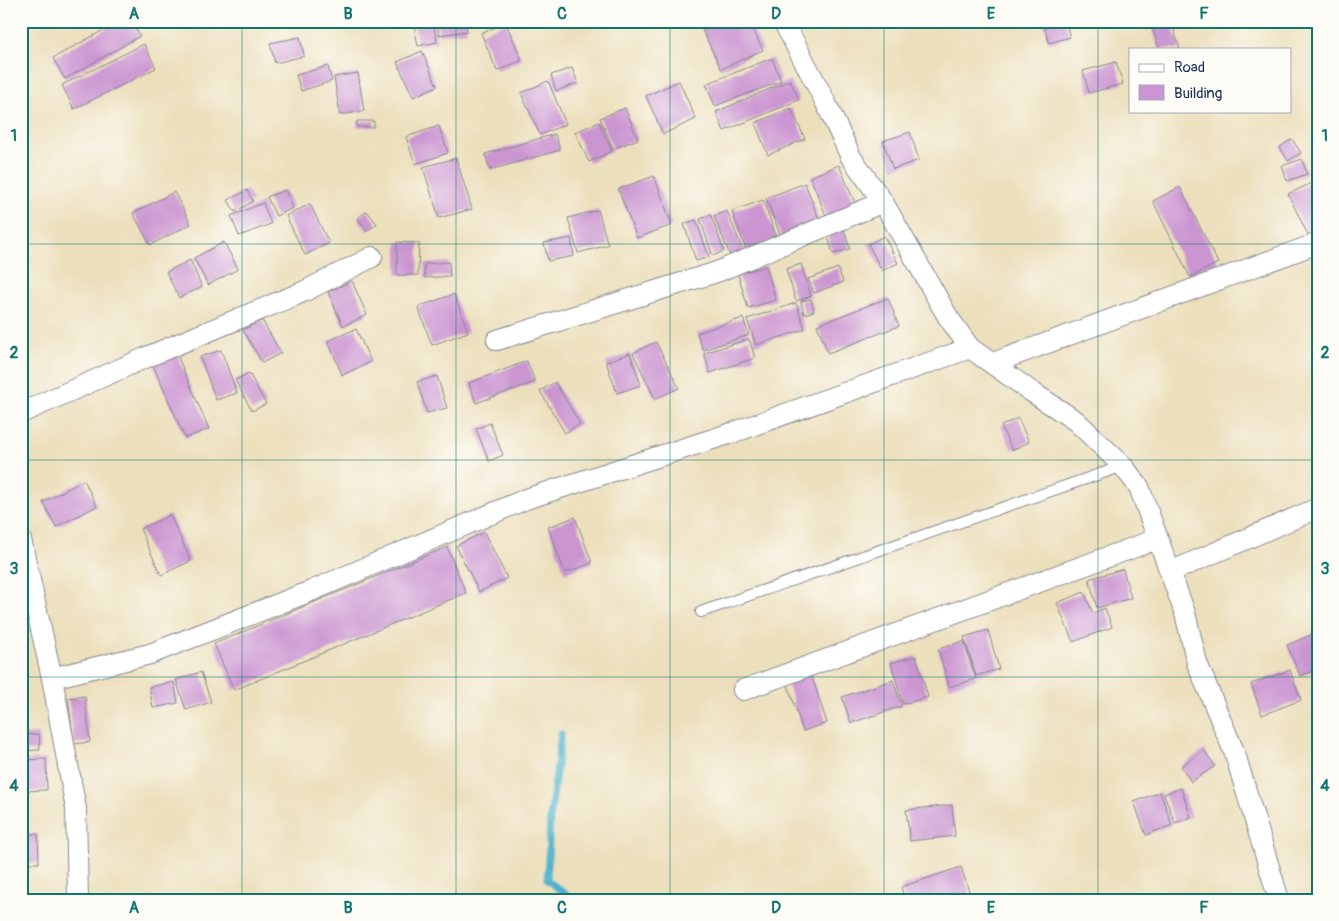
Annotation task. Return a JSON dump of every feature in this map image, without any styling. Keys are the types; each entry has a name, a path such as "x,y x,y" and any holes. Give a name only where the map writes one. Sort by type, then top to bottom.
{"street":[{"path":"783,21 824,99 851,157 883,202 948,317 970,348 1076,421 1123,466 1139,487 1186,613 1197,663 1235,754 1279,900"},
{"path":"497,340 717,272 883,202"},
{"path":"993,363 1318,243"},
{"path":"21,412 306,291 372,257"},
{"path":"52,678 150,654 311,591 526,499 735,432 970,348"},
{"path":"1170,572 1318,508"},
{"path":"743,690 1157,539"},
{"path":"21,540 52,678 76,810 78,900"}],"lane":[{"path":"701,612 1123,466"}],"building":[{"path":"120,21 131,21 140,36 65,79 53,58"},
{"path":"413,21 433,21 437,42 418,46"},
{"path":"437,21 466,21 467,31 439,35"},
{"path":"698,21 749,21 763,50 721,69"},
{"path":"1043,21 1065,21 1070,37 1049,43"},
{"path":"1150,21 1171,21 1180,48 1159,48"},
{"path":"506,23 522,60 497,71 481,33"},
{"path":"300,37 304,56 275,63 270,43"},
{"path":"144,44 156,68 74,109 62,85"},
{"path":"422,51 437,86 413,97 397,62"},
{"path":"772,58 781,81 715,106 706,84"},
{"path":"1116,62 1123,84 1089,93 1083,71"},
{"path":"328,66 332,81 301,91 296,75"},
{"path":"572,68 578,83 556,91 551,75"},
{"path":"358,73 364,111 340,115 334,77"},
{"path":"790,80 799,100 724,131 716,112"},
{"path":"548,81 566,124 540,135 521,93"},
{"path":"679,81 696,119 663,134 646,96"},
{"path":"625,108 638,139 613,149 600,118"},
{"path":"791,108 805,139 768,155 755,123"},
{"path":"357,121 374,121 374,127 357,127"},
{"path":"599,122 612,151 589,162 575,132"},
{"path":"439,126 448,153 415,164 406,137"},
{"path":"910,132 919,160 893,169 883,141"},
{"path":"555,134 560,150 490,170 485,154"},
{"path":"1292,139 1301,153 1288,161 1280,147"},
{"path":"456,158 472,209 439,218 423,167"},
{"path":"1302,159 1307,174 1287,181 1282,166"},
{"path":"839,165 857,208 828,220 810,177"},
{"path":"654,176 672,225 637,238 618,189"},
{"path":"1314,182 1318,189 1318,233 1309,237 1288,194"},
{"path":"805,183 820,222 781,237 766,198"},
{"path":"1180,187 1218,263 1190,277 1153,201"},
{"path":"247,190 253,201 235,212 228,200"},
{"path":"285,190 293,208 276,216 267,197"},
{"path":"174,192 191,224 150,245 133,213"},
{"path":"763,200 777,239 746,250 732,211"},
{"path":"263,203 271,224 239,236 231,216"},
{"path":"310,204 329,243 305,255 286,216"},
{"path":"598,210 608,245 578,253 568,218"},
{"path":"367,211 377,224 367,231 358,218"},
{"path":"727,211 744,253 731,258 714,216"},
{"path":"711,215 724,251 713,256 700,219"},
{"path":"696,220 709,257 696,261 684,224"},
{"path":"844,229 850,249 833,254 827,234"},
{"path":"884,236 898,263 882,271 868,244"},
{"path":"571,238 574,256 548,261 544,243"},
{"path":"224,242 238,269 208,285 194,258"},
{"path":"397,242 419,243 418,275 397,275"},
{"path":"190,260 202,287 179,298 166,272"},
{"path":"449,262 450,276 425,278 424,264"},
{"path":"801,264 811,296 796,301 786,269"},
{"path":"766,266 776,300 748,308 738,274"},
{"path":"838,268 843,282 814,293 808,279"},
{"path":"352,281 367,315 343,326 328,292"},
{"path":"454,294 468,332 432,345 418,307"},
{"path":"888,298 899,326 828,353 817,325"},
{"path":"811,299 814,311 804,314 801,301"},
{"path":"796,303 805,329 756,345 747,319"},
{"path":"743,318 749,335 703,350 697,333"},
{"path":"262,320 281,353 262,363 243,330"},
{"path":"356,329 371,362 342,375 328,341"},
{"path":"749,339 755,358 710,373 704,353"},
{"path":"656,342 679,388 655,399 633,353"},
{"path":"221,350 237,393 216,400 200,357"},
{"path":"630,353 641,385 617,393 606,362"},
{"path":"177,355 209,429 185,438 153,365"},
{"path":"527,361 535,382 476,403 469,383"},
{"path":"249,373 266,404 252,411 235,380"},
{"path":"437,376 447,408 427,413 417,382"},
{"path":"555,382 580,424 565,433 540,391"},
{"path":"1018,418 1029,442 1012,450 1001,426"},
{"path":"490,423 503,455 489,461 476,429"},
{"path":"84,480 97,506 56,527 43,502"},
{"path":"170,515 191,561 161,575 140,529"},
{"path":"575,517 592,563 565,573 548,527"},
{"path":"484,532 507,578 479,592 456,546"},
{"path":"447,547 466,593 234,690 214,644"},
{"path":"1123,569 1131,598 1097,608 1089,579"},
{"path":"1084,592 1093,613 1105,608 1112,627 1073,642 1057,603"},
{"path":"988,630 999,669 976,676 964,637"},
{"path":"1318,632 1318,669 1300,676 1287,645"},
{"path":"964,641 976,679 949,687 938,649"},
{"path":"916,656 928,697 903,704 891,663"},
{"path":"1290,670 1301,700 1262,715 1251,684"},
{"path":"201,672 211,702 186,710 176,680"},
{"path":"811,674 827,723 803,731 787,682"},
{"path":"893,680 902,706 851,723 842,697"},
{"path":"174,682 178,703 153,708 149,687"},
{"path":"85,696 90,742 74,744 68,698"},
{"path":"39,734 40,750 21,751 21,735"},
{"path":"1204,750 1215,766 1191,782 1181,766"},
{"path":"46,759 47,790 21,791 21,760"},
{"path":"1181,788 1191,817 1175,823 1164,794"},
{"path":"1160,792 1172,825 1146,835 1134,802"},
{"path":"952,805 955,836 910,841 906,810"},
{"path":"21,834 38,834 39,863 21,863"},
{"path":"961,867 972,900 905,900 901,887"}],"waterway":[{"path":"561,734 550,819 547,880 574,900"}]}
